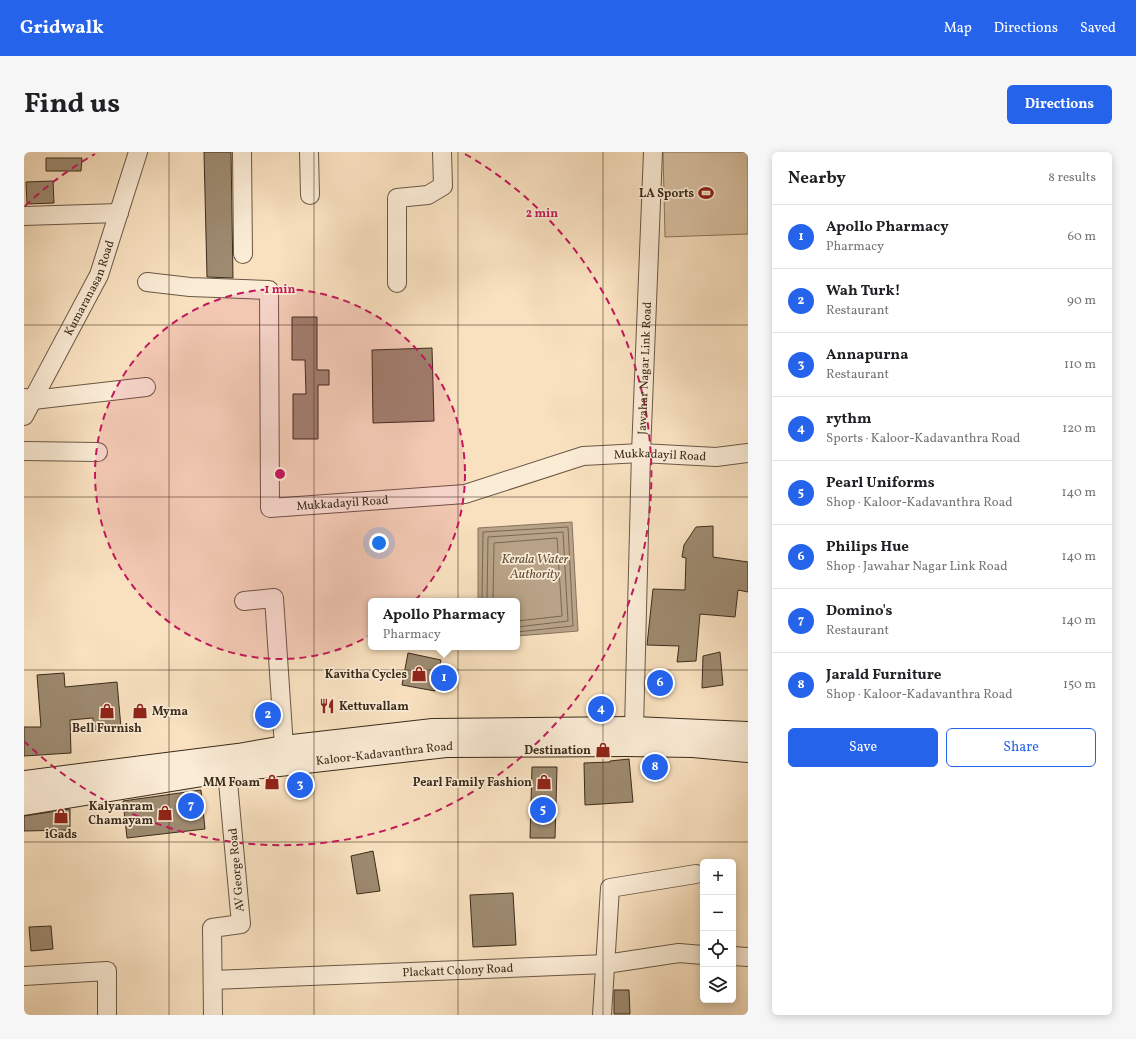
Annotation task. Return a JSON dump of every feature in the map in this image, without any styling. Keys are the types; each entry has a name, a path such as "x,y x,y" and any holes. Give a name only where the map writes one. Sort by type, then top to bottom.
{"main road":[{"name":"Kaloor-Kadavanthra Road","path":"24,804 396,743 432,730 634,728 748,734"},
{"name":"Kaloor-Kadavanthra Road","path":"24,782 231,756 284,747 396,743 446,746 693,746 748,751"}],"street":[{"name":"Kumaranasan Road","path":"24,416 29,399 99,275 138,152"},
{"path":"242,152 243,254"},
{"path":"309,152 310,195"},
{"path":"397,283 397,198 428,195 442,186 442,152"},
{"name":"Jawahar Nagar Link Road","path":"634,728 641,453 653,152"},
{"path":"24,216 119,213"},
{"name":"Mukkadayil Road","path":"147,282 190,287 269,290 270,508 464,494 584,456 641,453 716,457 748,453"},
{"path":"29,399 146,387"},
{"path":"24,451 98,452"},
{"path":"244,601 274,598 284,747"},
{"name":"AV George Road","path":"213,1015 212,928 241,924 227,771"},
{"path":"602,1015 610,888 696,874"},
{"name":"Plackatt Colony Road","path":"212,980 606,964 680,954 700,955"},
{"path":"736,956 748,957"},
{"path":"24,976 107,971 107,1015"}],"shaded area":[{"name":"LA Sports","path":"663,152 748,152 748,234 665,237"}],"water":[{"name":"Kerala Water Authority","path":"572,522 578,631 520,636 520,598 478,598 478,528"}],"building":[{"path":"204,152 231,152 233,278 207,277"},
{"path":"46,158 82,158 81,171 46,171"},
{"path":"53,181 54,203 27,204 26,182"},
{"path":"292,317 317,317 317,370 329,370 329,385 318,385 318,439 293,439 293,394 306,394 305,360 292,360"},
{"path":"432,348 434,421 373,423 372,350"},
{"path":"713,526 713,557 748,562 748,592 738,590 735,617 700,614 696,661 677,662 679,646 647,645 653,589 685,590 686,558 682,557 684,545 696,527"},
{"path":"720,652 723,685 702,688 703,656"},
{"path":"408,653 441,660 435,691 402,685"},
{"path":"64,673 65,687 117,682 121,728 94,730 93,718 70,720 71,753 24,756 24,727 41,727 37,675"},
{"path":"629,759 633,802 585,805 584,763 610,762"},
{"path":"532,767 557,767 555,838 530,838"},
{"path":"201,790 205,829 127,838 123,801"},
{"path":"70,809 70,830 24,831 24,816"},
{"path":"373,851 380,891 357,894 351,856"},
{"path":"513,893 516,945 473,947 470,895"},
{"path":"51,926 53,949 31,951 29,927"},
{"path":"614,990 629,990 630,1014 614,1014"}],"place":[{"name":"LA Sports","path":"706,193"},
{"name":"Kavitha Cycles","path":"419,674"},
{"name":"Apollo Pharmacy","path":"444,678"},
{"name":"Philips Hue","path":"660,683"},
{"name":"Kettuvallam","path":"327,706"},
{"name":"rythm","path":"601,709"},
{"name":"Bell Furnish","path":"107,711"},
{"name":"Myma","path":"140,711"},
{"name":"Wah Turk!","path":"268,715"},
{"name":"Destination","path":"603,750"},
{"name":"Jarald Furniture","path":"655,767"},
{"name":"MM Foam","path":"272,782"},
{"name":"Pearl Family Fashion","path":"544,782"},
{"name":"Annapurna","path":"300,785"},
{"name":"Domino's","path":"191,806"},
{"name":"Pearl Uniforms","path":"543,810"},
{"name":"Kalyanram Chamayam","path":"165,813"},
{"name":"iGads","path":"61,816"}]}
